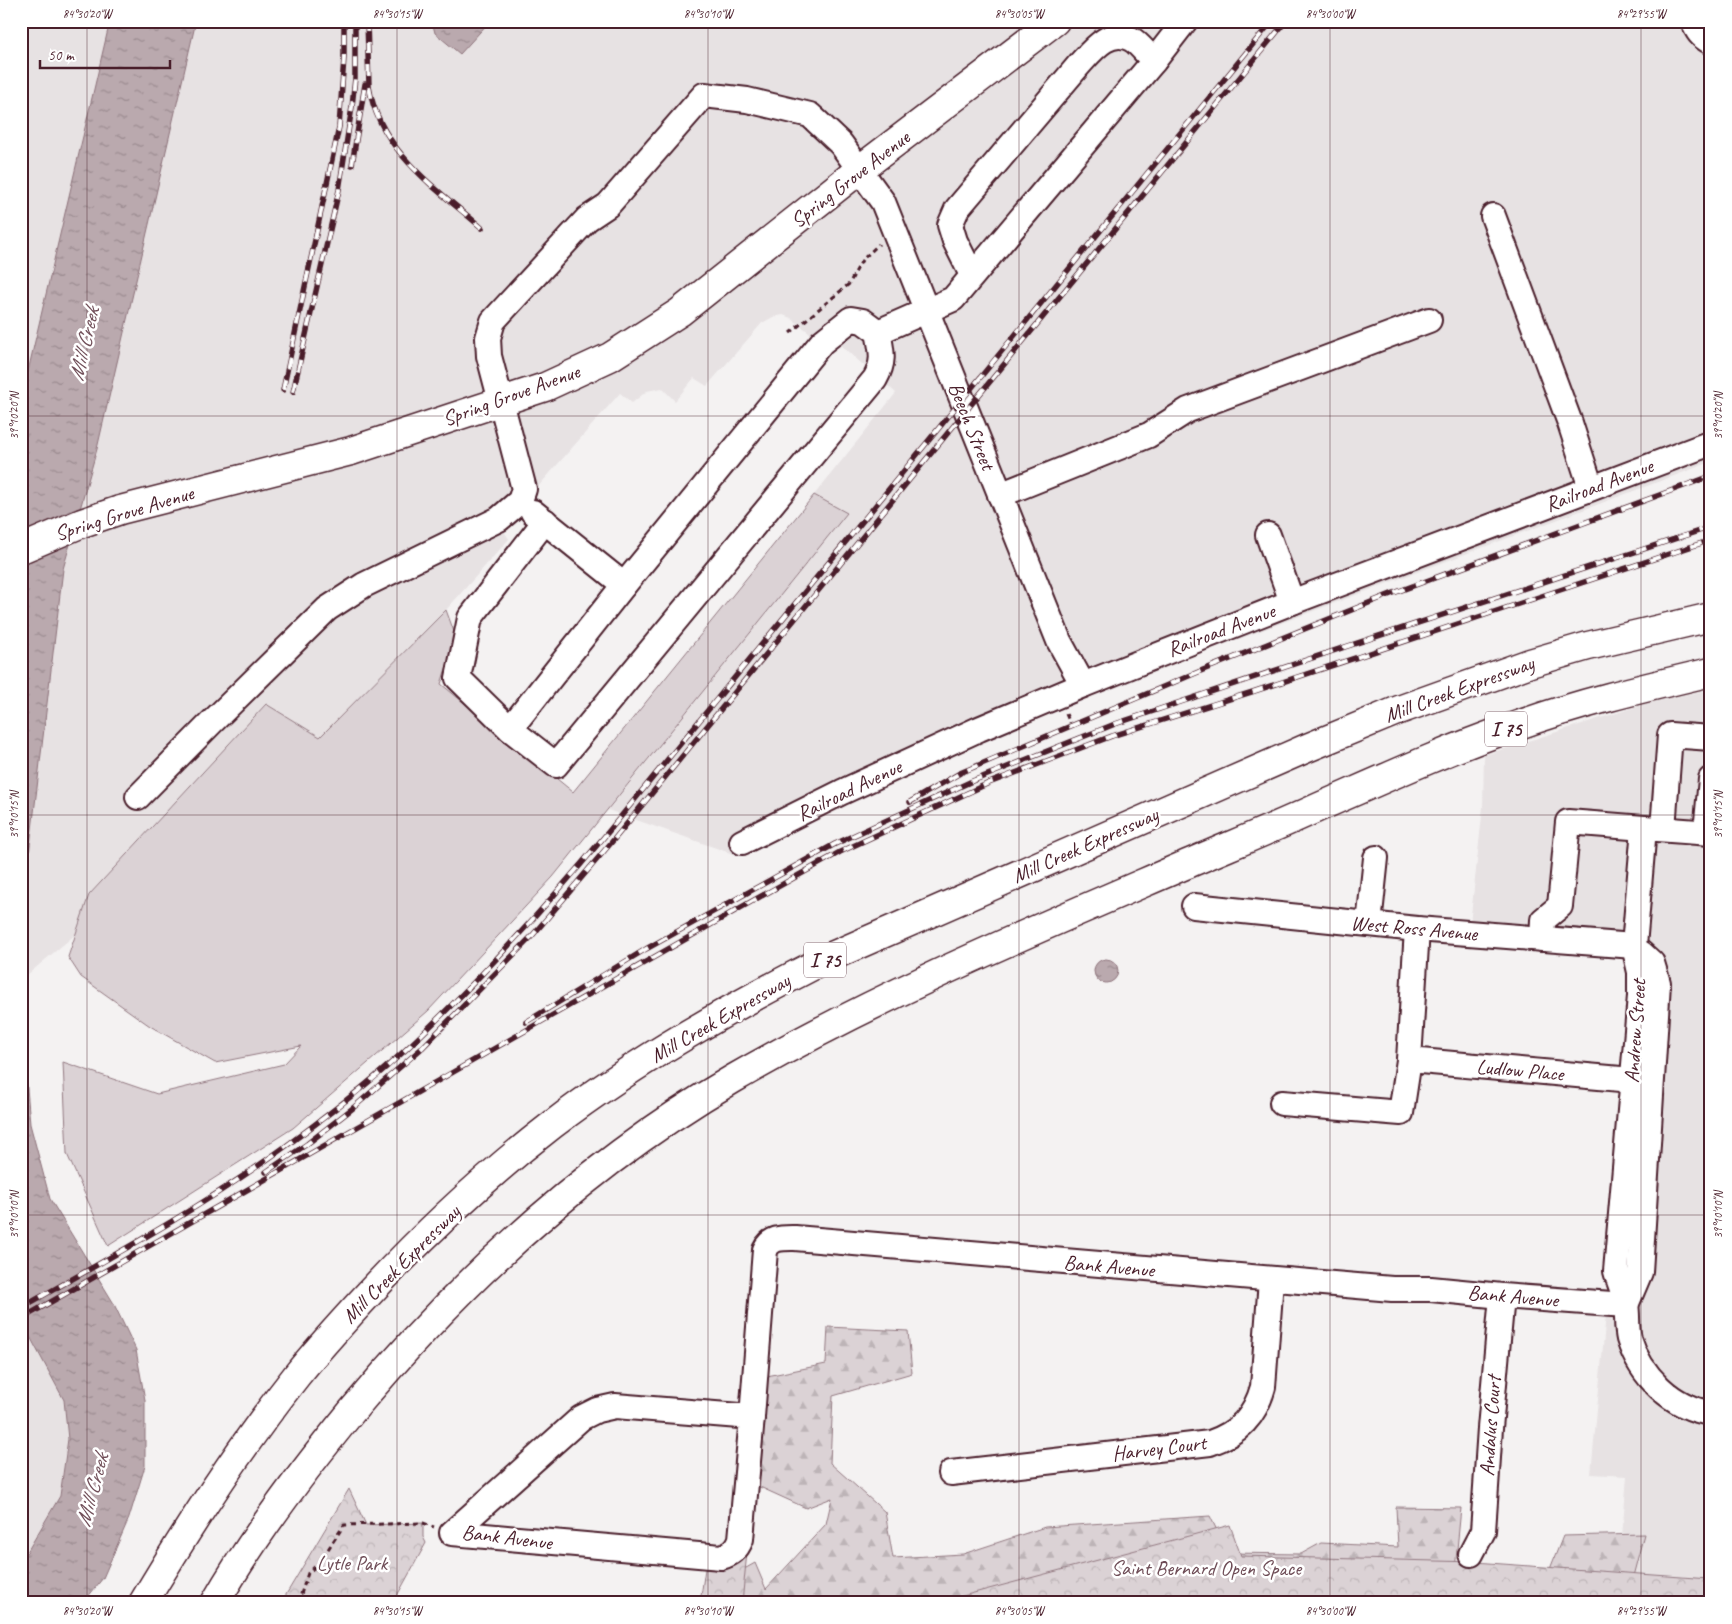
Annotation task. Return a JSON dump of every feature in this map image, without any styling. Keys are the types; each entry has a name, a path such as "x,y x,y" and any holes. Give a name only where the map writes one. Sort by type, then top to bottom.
{"main road":[{"name":"Spring Grove Avenue","path":"21,549 82,523 120,510 351,450 545,387 610,357 680,312 859,170 1055,21"},
{"name":"Mill Creek Expressway","path":"143,1603 212,1492 255,1430 298,1374 380,1282 426,1233 506,1163 552,1125 645,1061 758,994 832,956 1399,710 1530,663 1597,644 1711,617"},
{"name":"I 75","path":"214,1603 271,1516 314,1457 397,1358 448,1304 549,1211 616,1157 731,1080 880,1000 959,963 1420,762 1511,727 1588,702 1711,672"}],"street":[{"path":"878,332 953,299 1154,61 1185,21"},
{"path":"1693,21 1697,31 1703,38 1711,42"},
{"path":"972,275 955,241 950,225 957,209 1099,44 1116,35 1131,39 1154,61"},
{"name":"Beech Street","path":"502,401 489,356 488,338 493,321 587,219 608,205 704,95 747,100 810,115 841,144 882,202 1059,641 1083,684"},
{"path":"1493,216 1570,423 1590,488"},
{"path":"510,729 624,585 822,342 851,320 863,321 878,332 882,351 882,366 875,379 556,765 510,729 458,678 470,618 545,521"},
{"path":"1000,495 1149,435 1188,410 1428,320"},
{"path":"138,797 327,609 364,585 500,519 520,501 524,489 502,401"},
{"name":"Railroad Avenue","path":"742,842 842,792 979,728 1083,684 1292,602 1711,443"},
{"path":"520,501 624,585"},
{"path":"1268,535 1292,602"},
{"path":"1634,946 1670,735 1711,738"},
{"path":"1542,939 1543,920 1560,906 1568,822 1708,832 1711,779"},
{"path":"1369,924 1376,858"},
{"name":"West Ross Avenue","path":"1194,906 1417,929 1634,946"},
{"path":"1282,1103 1401,1114 1409,1060 1417,929"},
{"name":"Andrew Street","path":"1626,1305 1616,1271 1640,996 1640,972 1634,946"},
{"name":"Andrew Street","path":"1626,1305 1640,1272 1658,983 1652,963 1634,946"},
{"name":"Ludlow Place","path":"1409,1060 1632,1080"},
{"name":"Bank Avenue","path":"452,1534 721,1557 731,1554 741,1540 765,1250 768,1244 779,1238 1272,1280 1392,1289 1431,1288 1502,1296 1626,1305"},
{"name":"Harvey Court","path":"951,1472 1210,1443 1223,1438 1244,1424 1260,1400 1263,1387 1272,1280"},
{"name":"Andalus Court","path":"1472,1554 1483,1532 1502,1296"},
{"path":"1626,1305 1629,1338 1636,1356 1652,1380 1663,1391 1682,1404 1711,1413"},
{"name":"Bank Avenue","path":"452,1534 581,1418 597,1410 615,1406 752,1417"}],"path":[{"path":"790,333 849,284 862,260 894,230"},
{"path":"298,1603 308,1573 319,1563 344,1525 423,1523 452,1534"}],"shaded area":[{"path":"21,21 1711,21 1711,462 1022,720 736,855 608,810 846,514 814,495 896,393 839,344 814,336 791,318 783,315 773,317 762,323 707,386 694,378 675,401 662,388 647,391 632,403 620,393 502,528 509,539 446,610 320,737 266,704 89,895 76,934 21,980"},
{"path":"1711,689 1711,1563 1709,1579 1619,1573 1627,1476 1591,1474 1607,1303 1626,1305 1634,947 1469,933 1483,807 1484,755 1651,702"},
{"path":"21,1320 64,1400 68,1439 60,1496 27,1552 21,1557"}],"green space":[{"path":"814,495 847,513 553,877 428,1011 293,1128 108,1246 67,1154 63,1062 157,1094 284,1064 301,1046 215,1063 150,1026 81,977 68,957 89,895 266,704 320,737 446,610 456,637 441,684 573,792"},
{"path":"828,1327 908,1331 912,1373 833,1396 830,1463 885,1512 893,1558 963,1554 1045,1527 1210,1516 1228,1553 1301,1554 1321,1543 1398,1547 1396,1507 1461,1508 1455,1570 1548,1574 1563,1536 1644,1534 1631,1584 1664,1603 714,1603 723,1581 755,1563 766,1589 826,1524 832,1498 806,1508 751,1483 762,1377 826,1364"},
{"name":"Lytle Park","path":"349,1489 366,1525 423,1523 423,1537 426,1543 393,1603 281,1603"},
{"name":"Saint Bernard Open Space","path":"1230,1525 1241,1556 1475,1562 1709,1579 1711,1563 1711,1603 936,1603"},
{"path":"747,1552 742,1603 700,1603 705,1569 733,1564"}],"water":[{"name":"Mill Creek","path":"110,21 196,21 97,449 63,569 24,897 23,1040 30,1124 50,1199 113,1302 136,1350 145,1400 145,1466 129,1518 103,1578 83,1603 21,1603 21,1557 27,1552 60,1496 68,1439 64,1400 21,1320 21,401"},
{"path":"432,21 490,21 460,54 435,33"},
{"path":"1106,959 1115,962 1118,971 1115,980 1106,983 1097,980 1094,971 1097,962"}],"railway":[{"path":"283,390 339,127 344,58 344,21"},
{"path":"293,392 339,190 355,78 355,21"},
{"path":"367,21 369,86 375,109 384,130 412,166 482,228"},
{"path":"21,1308 189,1211 286,1146 386,1068 492,964 609,831 1272,21"},
{"path":"266,1172 307,1144 353,1108 422,1048 532,936 616,837 1286,21"},
{"path":"352,165 365,84"},
{"path":"910,802 960,773 1203,670 1391,594 1711,476"},
{"path":"526,1022 646,949 835,844 970,782 1115,724 1711,527"},
{"path":"21,1319 840,852 989,783 1112,736 1252,692 1711,540"}]}
